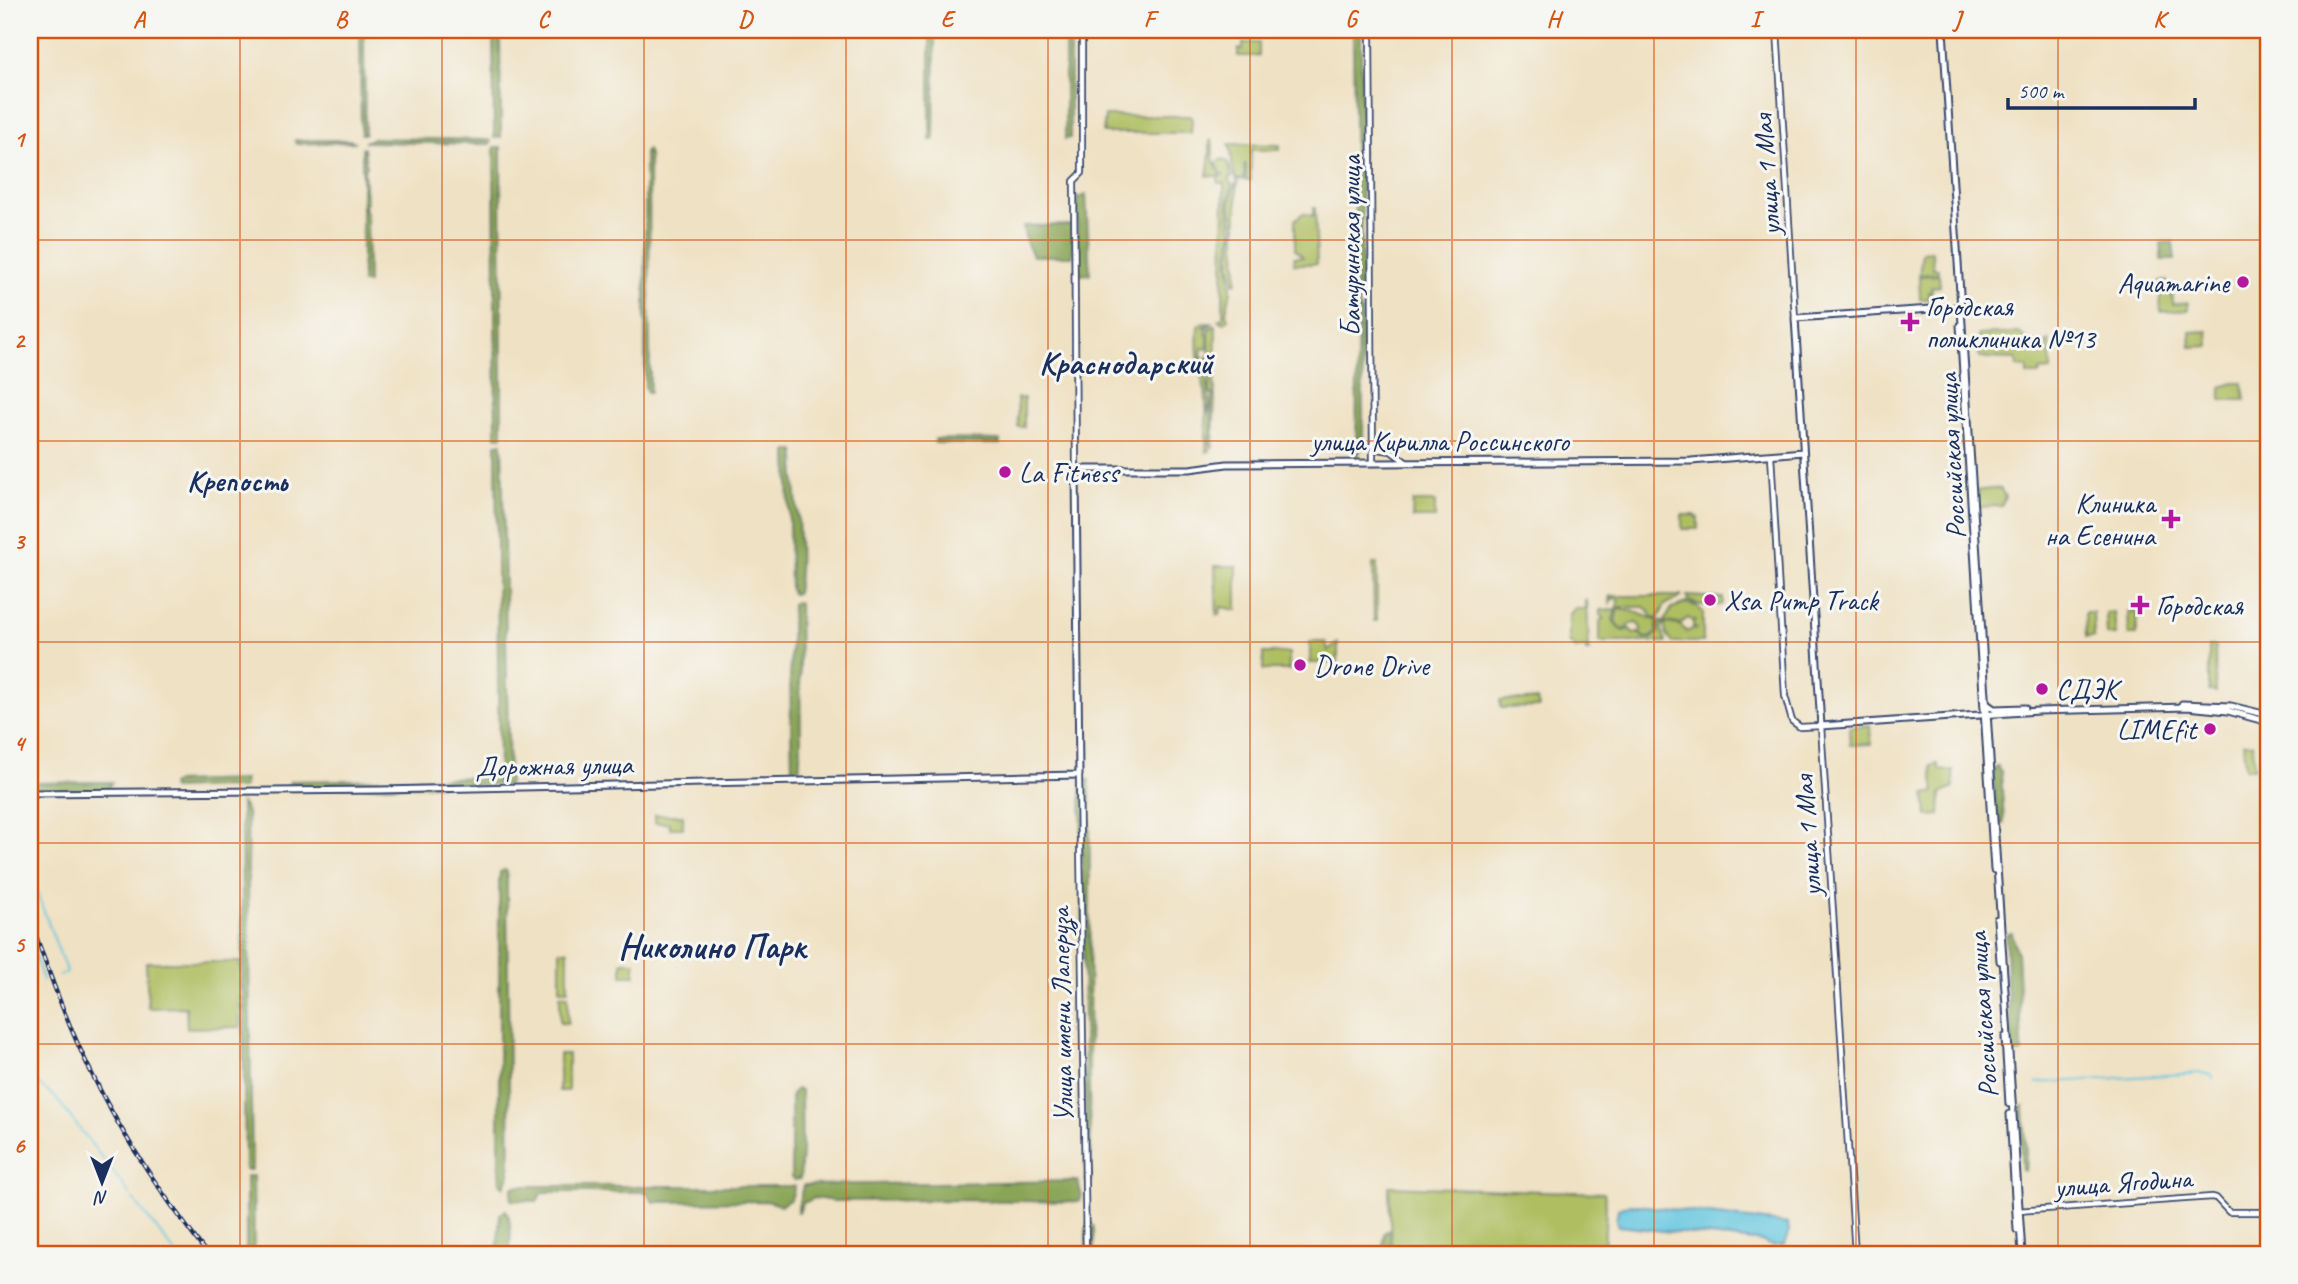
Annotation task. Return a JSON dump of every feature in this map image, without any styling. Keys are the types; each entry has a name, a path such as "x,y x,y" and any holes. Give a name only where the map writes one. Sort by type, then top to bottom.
{"main road":[{"name":"Российская улица","path":"1942,30 1986,703 1990,713 2021,1211 2020,1254"},
{"path":"1795,318 1960,307"},
{"name":"Российская улица","path":"1960,307 1982,690 1985,709 1990,713 2021,1211 2020,1254"},
{"name":"улица 1 Мая","path":"1795,318 1821,726"},
{"name":"улица Кирилла Россинского","path":"1076,468 1153,470 1227,464 1691,461 1804,452"},
{"path":"1076,468 1079,775"},
{"path":"1821,726 2057,709 2202,704 2231,706 2268,715"},
{"path":"1990,713 2030,708"},
{"path":"1990,713 2002,709 2030,708 2200,708 2228,711 2268,722"},
{"name":"Дорожная улица","path":"30,793 381,790 1079,775"}],"street":[{"path":"1076,468 1074,181 1082,173 1082,30"},
{"name":"Батуринская улица","path":"1370,30 1373,462"},
{"name":"улица 1 Мая","path":"1777,30 1795,318"},
{"path":"1372,445 1377,449 1391,451 1406,462"},
{"path":"1770,455 1784,685 1792,721 1790,729"},
{"path":"1792,721 1800,727 1821,726"},
{"name":"улица 1 Мая","path":"1821,726 1855,1254"},
{"name":"Улица имени Лаперуза","path":"1079,775 1086,1254"},
{"name":"улица Ягодина","path":"2021,1211 2211,1197 2216,1198 2229,1212 2268,1212"}],"green space":[{"path":"360,30 364,30 365,134 361,134"},
{"path":"493,30 500,30 501,137 494,138"},
{"path":"930,30 935,30 934,140 930,140"},
{"path":"1065,30 1070,30 1070,138 1065,139"},
{"path":"1353,30 1361,30 1360,304 1356,299"},
{"path":"1243,43 1259,43 1259,56 1238,56 1238,49 1243,49"},
{"path":"1105,116 1190,116 1191,133 1103,133"},
{"path":"374,138 490,140 491,142 364,142"},
{"path":"295,140 350,140 356,142 296,144"},
{"path":"1212,140 1214,162 1221,173 1218,176 1207,176"},
{"path":"1229,144 1280,145 1280,150 1251,150 1251,181 1246,181 1244,164 1244,180 1238,179 1238,182 1233,172"},
{"path":"494,147 501,147 502,437 496,437"},
{"path":"362,148 366,167 364,206 367,215 368,283 362,283"},
{"path":"647,150 650,393 647,393 645,387"},
{"path":"1223,159 1228,162 1232,177 1229,179 1232,185 1228,201 1232,233 1228,253 1231,291 1226,312 1228,319 1224,323 1218,320 1223,317 1224,183 1218,183 1218,177 1224,175 1216,163"},
{"path":"1235,184 1237,228 1235,229 1230,202"},
{"path":"1086,195 1090,274 1078,275 1077,198"},
{"path":"1313,208 1317,264 1294,264 1294,257 1303,257 1295,249 1295,220 1303,213 1313,216"},
{"path":"1072,225 1073,256 1033,256 1026,242 1023,226"},
{"path":"1236,230 1237,282 1234,283 1230,263"},
{"path":"2173,242 2175,260 2161,260 2161,243"},
{"path":"1932,251 1933,268 1938,269 1938,273 1919,275 1922,252"},
{"path":"1939,275 1940,286 1931,287 1932,292 1928,292 1929,299 1920,299 1919,276"},
{"path":"2167,281 2167,287 2172,287 2173,304 2188,303 2188,310 2161,312 2159,282"},
{"path":"1358,306 1362,313 1363,437 1356,458"},
{"path":"1202,323 1213,323 1202,327 1207,327 1208,349 1202,348 1201,359 1202,356 1205,360 1208,356 1208,365 1206,362 1201,366 1207,379 1210,405 1208,414 1210,407 1211,411 1211,440 1207,440 1209,443 1211,441 1210,451 1206,452 1206,395 1197,343 1198,326"},
{"path":"1214,325 1213,448 1213,395 1210,394 1210,377 1213,377 1210,373 1209,331 1210,326 1213,328"},
{"path":"2208,331 2209,346 2191,347 2190,332"},
{"path":"2019,333 2033,344 2045,344 2049,340 2051,370 2040,371 2040,375 2027,375 2027,368 2017,367 2016,359 1979,358 1978,335"},
{"path":"2243,383 2245,400 2221,400 2221,387"},
{"path":"1017,398 1024,398 1024,427 1018,427"},
{"path":"935,439 1000,440 1000,444 935,443"},
{"path":"502,443 509,785 499,785 496,444"},
{"path":"788,451 795,451 799,538 797,593 792,594 790,589"},
{"path":"2000,488 2005,497 2001,506 1976,507 1975,491"},
{"path":"1413,502 1435,502 1435,518 1412,518"},
{"path":"1682,515 1695,515 1698,518 1698,529 1682,529"},
{"path":"1373,564 1377,564 1377,621 1374,621"},
{"path":"1215,566 1237,566 1237,610 1221,607 1220,615 1217,615"},
{"path":"1610,596 1682,596 1665,605 1658,619 1652,617 1644,607 1617,607 1619,600 1613,598 1610,603"},
{"name":"Xsa Pump Track","path":"1687,596 1723,598 1723,603 1700,605 1688,601"},
{"path":"1585,600 1589,651 1586,651 1586,647 1576,649 1569,642 1569,615 1575,608 1585,610"},
{"path":"799,603 801,743 799,773 792,773 790,673 792,604"},
{"path":"1686,603 1703,612 1703,642 1672,642 1666,633 1664,623 1680,625 1687,632 1693,628 1697,629 1693,627 1693,622 1697,620 1688,618 1680,624 1664,622 1672,608"},
{"path":"1616,609 1613,620 1618,628 1624,631 1630,629 1633,634 1638,633 1643,638 1651,639 1658,633 1659,621 1662,622 1666,642 1600,642 1600,621 1604,618 1600,615 1600,610"},
{"path":"1618,609 1633,611 1658,621 1656,633 1645,638 1640,634 1641,628 1637,623 1630,624 1627,629 1620,628 1615,621"},
{"path":"2136,611 2137,635 2129,635 2128,612"},
{"path":"2085,612 2093,612 2094,637 2086,637"},
{"path":"2114,612 2116,635 2107,635 2106,613"},
{"path":"1310,642 1326,642 1328,651 1338,643 1338,663 1310,663"},
{"path":"2209,646 2215,646 2216,692 2209,691"},
{"path":"1263,653 1289,653 1289,670 1263,670"},
{"path":"1500,700 1537,700 1539,707 1501,708"},
{"path":"1870,726 1871,744 1850,745 1849,727"},
{"path":"2243,743 2253,743 2254,768 2245,768"},
{"path":"1938,764 1940,770 1953,771 1954,788 1941,793 1940,815 1927,816 1925,794 1935,792 1931,766"},
{"path":"1998,766 2001,771 2004,824 1997,823 1993,770"},
{"path":"497,777 497,784 286,788 291,781"},
{"path":"1081,779 1089,780 1090,794 1091,1180 1086,1181"},
{"path":"244,780 244,787 241,789 172,789 171,785 176,782"},
{"path":"112,782 107,790 30,790 30,783"},
{"path":"241,803 247,812 252,1170 245,1170"},
{"path":"655,815 683,815 683,828 670,828 669,823 655,823"},
{"path":"505,870 510,1174 504,1187 500,1183 499,1169 499,881 500,872"},
{"path":"2012,933 2017,953 2022,1045 2022,1053 2013,1054 2006,941 2006,934"},
{"path":"560,950 568,950 568,990 560,990"},
{"path":"146,962 240,962 240,1027 187,1028 186,1007 148,1008"},
{"path":"622,962 635,962 635,975 622,975"},
{"path":"560,995 568,996 568,1023 560,1023"},
{"path":"559,1054 568,1054 568,1091 559,1091"},
{"path":"796,1089 801,1090 802,1152 800,1179 794,1180 791,1178 791,1097"},
{"path":"2024,1106 2025,1171 2022,1170 2018,1111 2019,1107"},
{"path":"246,1176 253,1176 254,1254 246,1254"},
{"path":"1078,1181 1081,1195 1079,1202 833,1201 815,1198 803,1203 797,1212 803,1185"},
{"path":"795,1186 791,1199 781,1205 766,1201 653,1202 647,1192 546,1192 541,1194 537,1201 511,1200 512,1188"},
{"path":"1389,1186 1604,1193 1604,1254 1391,1254"},
{"path":"506,1210 510,1226 510,1254 497,1254 500,1214"},
{"path":"1089,1221 1094,1227 1094,1254 1087,1254 1086,1231"},
{"path":"1390,1229 1392,1254 1383,1254 1384,1233"}],"water":[{"path":"1630,1204 1788,1224 1789,1232 1784,1245 1774,1246 1764,1242 1618,1226 1618,1209"}],"waterway":[{"path":"31,877 67,973 60,975"},
{"path":"30,942 43,980"},
{"path":"2037,1083 2200,1073 2212,1075 2213,1079"},
{"path":"30,1078 55,1097 130,1194"},
{"path":"133,1199 176,1254"}],"railway":[{"path":"30,919 67,1020 106,1101 146,1169 207,1254"}],"place":[{"name":"Aquamarine","path":"2243,282"},
{"name":"Городская поликлиника №13","path":"1910,322"},
{"name":"La Fitness","path":"1005,472"},
{"name":"Клиника на Есенина","path":"2171,519"},
{"name":"Xsa Pump Track","path":"1710,600"},
{"name":"Городская","path":"2140,605"},
{"name":"Drone Drive","path":"1300,665"},
{"name":"СДЭК","path":"2042,689"},
{"name":"LIMEfit","path":"2210,729"}],"district":[{"name":"Краснодарский","path":"1126,363"},
{"name":"Крепость","path":"237,481"},
{"name":"Николино Парк","path":"712,946"}]}
